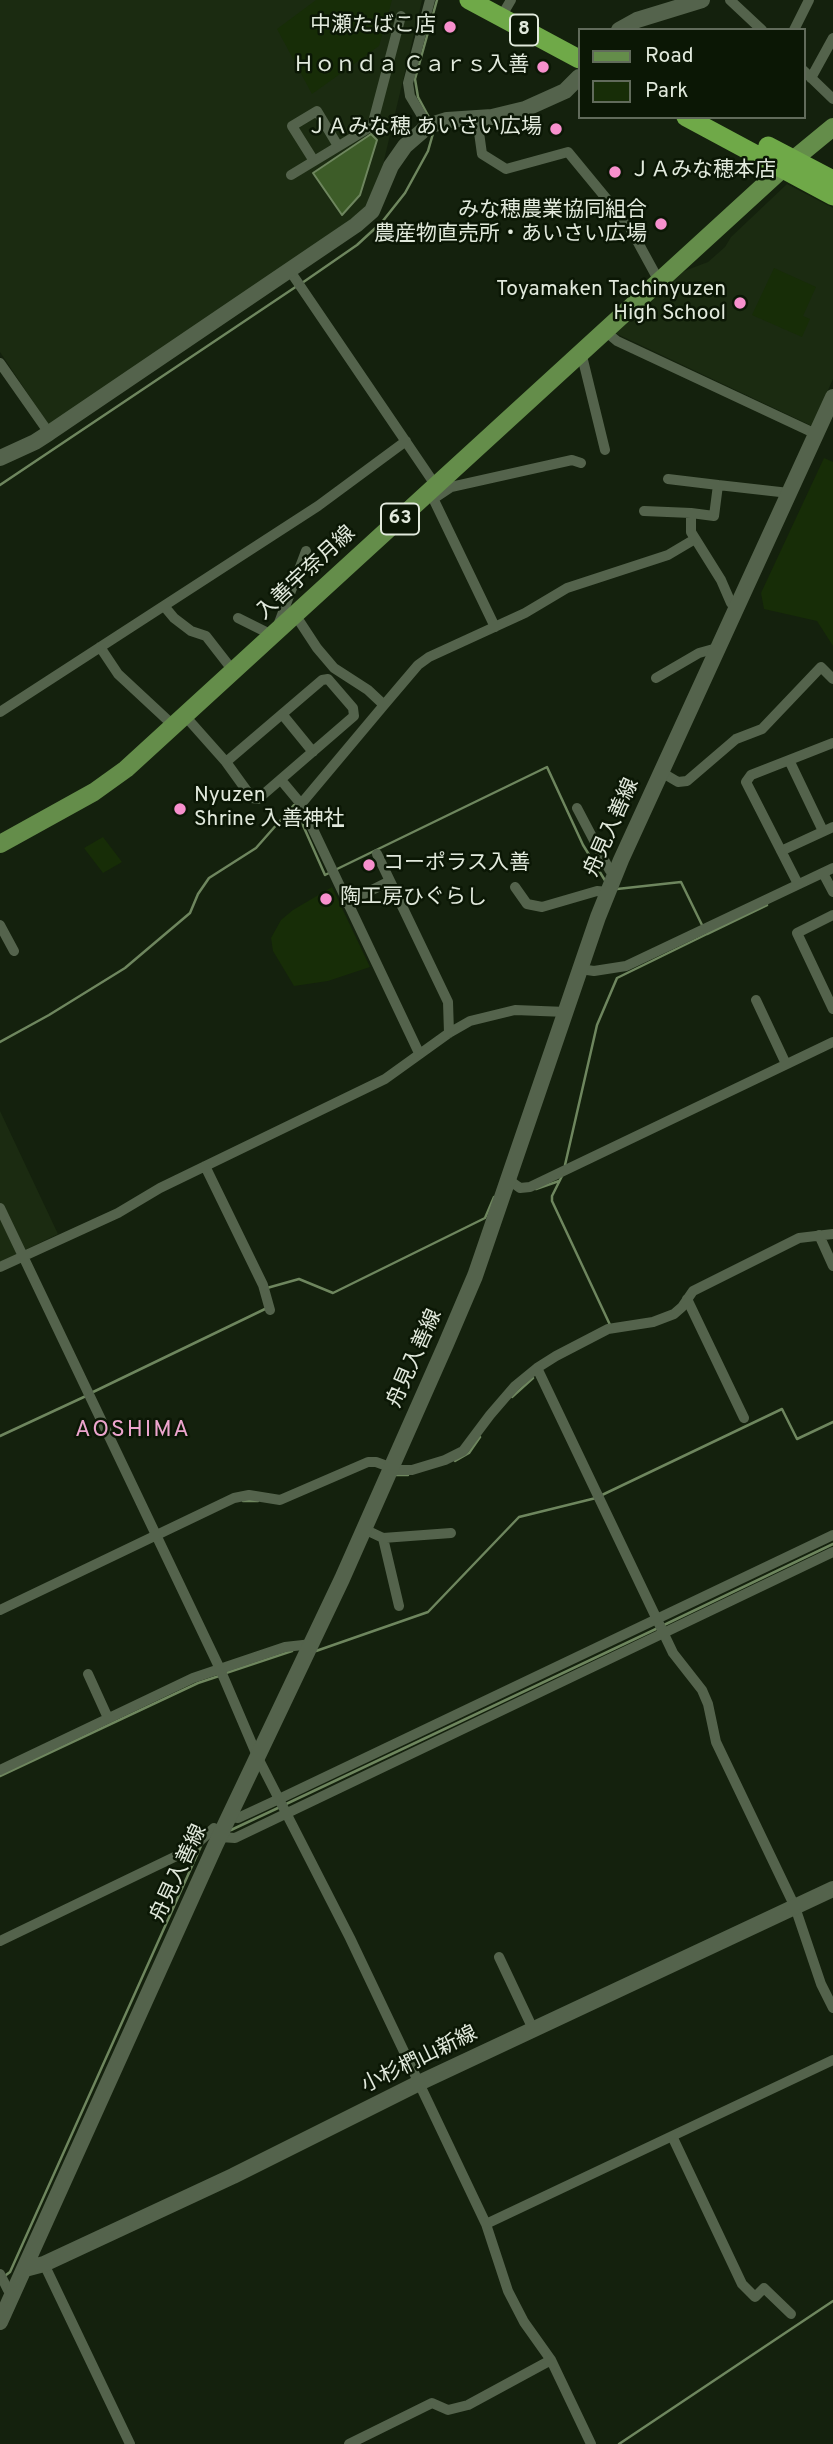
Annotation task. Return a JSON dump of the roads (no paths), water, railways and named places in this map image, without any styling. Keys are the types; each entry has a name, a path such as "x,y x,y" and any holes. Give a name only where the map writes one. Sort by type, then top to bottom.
{"highway":[{"name":"8","path":"469,0 504,6 578,43"},
{"name":"8","path":"504,6 578,59"},
{"path":"690,119 787,164 833,180"},
{"path":"717,119 833,197"}],"main road":[{"path":"623,28 637,20 702,0"},
{"path":"0,458 49,433 356,225 372,211 391,166 405,146 428,126 447,120 477,118 524,109 565,91 578,78"},
{"name":"入善宇奈月線","path":"0,845 94,792 127,769 433,492 581,352 787,164 833,127"},
{"name":"舟見入善線","path":"0,2322 8,2291 25,2269 229,1817 312,1644 475,1276 614,876 833,397"},
{"name":"小杉椚山新線","path":"25,2269 44,2264 233,2176 419,2083 833,1889"}],"street":[{"path":"428,126 410,96 408,83 430,0"},
{"path":"730,0 760,28"},
{"path":"795,28 809,0"},
{"path":"291,175 372,126 401,16"},
{"path":"833,38 807,74 833,99"},
{"path":"314,161 292,126 317,111 338,146"},
{"path":"477,118 482,154 506,169 568,152 629,226 659,281"},
{"path":"290,271 405,441 433,492 495,628"},
{"path":"605,331 617,341 816,434"},
{"path":"581,352 606,450"},
{"path":"0,363 49,433"},
{"path":"0,712 318,506 405,441"},
{"path":"433,492 572,460 581,463"},
{"path":"668,479 789,493"},
{"path":"645,511 714,516 718,485"},
{"path":"691,513 691,532 736,608"},
{"path":"301,804 418,665 456,644 495,628 567,588 668,555 695,539"},
{"path":"238,618 274,636 306,551"},
{"path":"163,606 191,631 206,636 234,672"},
{"path":"296,616 334,668 368,690 384,705"},
{"path":"100,647 118,674 226,762 252,798 258,799 354,716 353,708 328,679 322,680 226,762"},
{"path":"656,678 699,653 718,648"},
{"path":"661,772 678,782 687,781 737,739 762,729 821,667 833,679"},
{"path":"282,714 313,752"},
{"path":"798,884 746,782 751,775 831,747"},
{"path":"781,851 828,829 789,760"},
{"path":"281,780 301,804 419,1053"},
{"path":"577,808 614,876"},
{"path":"377,854 448,1002 449,1032"},
{"path":"580,969 594,971 626,966 828,870 833,892"},
{"path":"346,903 390,881"},
{"path":"515,887 527,904 542,907 597,891 608,892"},
{"path":"833,915 797,933 833,1009"},
{"path":"0,925 14,951"},
{"path":"756,1000 786,1064"},
{"path":"0,1267 118,1213 160,1188 390,1077 449,1032 470,1021 515,1010 566,1012"},
{"path":"509,1180 520,1188 530,1187 833,1042"},
{"path":"205,1166 263,1285 270,1310"},
{"path":"0,1208 220,1669 258,1758 349,1938 486,2224 508,2291 524,2322 551,2360 591,2444"},
{"path":"0,1610 234,1498 248,1495 280,1500 368,1462 398,1470 412,1470 445,1460 463,1451 515,1386 537,1368 608,1329 653,1322 674,1314 693,1291 799,1238 833,1234"},
{"path":"819,1235 833,1266"},
{"path":"687,1299 744,1418"},
{"path":"537,1368 673,1653 705,1697 716,1742 795,1907 821,1984 833,2008"},
{"path":"363,1530 383,1538 451,1533"},
{"path":"0,1941 191,1849 214,1828 220,1837 234,1838 282,1806 833,1535"},
{"path":"383,1538 399,1606"},
{"path":"229,1817 238,1818 282,1806 664,1634 833,1552"},
{"path":"0,1770 194,1678 285,1647 312,1644"},
{"path":"88,1674 108,1718"},
{"path":"499,1957 533,2029"},
{"path":"486,2224 833,2060"},
{"path":"671,2136 742,2284 755,2297 764,2288 791,2314"},
{"path":"44,2264 130,2444"},
{"path":"0,2274 8,2291"},
{"path":"354,2443 432,2403 448,2410 468,2405 551,2360"}],"waterway":[{"path":"431,121 418,97 415,79 437,0"},
{"path":"302,283 357,245 382,222 405,193 428,151 434,130"},
{"path":"0,485 297,286"},
{"path":"335,870 547,767 583,845 606,882"},
{"path":"0,1042 125,968 190,913 209,878 256,848 294,805 325,875 329,873"},
{"path":"617,889 681,882 702,925"},
{"path":"707,934 767,905"},
{"path":"565,1165 597,1025 617,978 707,934"},
{"path":"563,1174 552,1201 611,1327"},
{"path":"536,1189 559,1181"},
{"path":"267,1288 299,1279 333,1293 485,1218 494,1197"},
{"path":"91,1393 265,1309"},
{"path":"512,1397 533,1378"},
{"path":"0,1436 86,1396"},
{"path":"602,1495 782,1409 797,1439 833,1422"},
{"path":"455,1461 469,1453 480,1437"},
{"path":"394,1475 408,1475"},
{"path":"316,1651 428,1612 519,1517 596,1498"},
{"path":"243,1501 258,1501"},
{"path":"664,1625 833,1544"},
{"path":"284,1805 658,1628"},
{"path":"226,1673 292,1651"},
{"path":"0,1776 198,1683 219,1676"},
{"path":"231,1830 278,1808"},
{"path":"6,2275 10,2272 201,1846"},
{"path":"619,2444 833,2301"}],"place":[{"name":"中瀬たばこ店","path":"450,27"},
{"name":"Ｈｏｎｄａ Ｃａｒｓ入善","path":"543,67"},
{"name":"ＪＡみな穂 あいさい広場","path":"556,129"},
{"name":"ＪＡみな穂本店","path":"615,172"},
{"name":"みな穂農業協同組合 農産物直売所・あいさい広場","path":"661,224"},
{"name":"Toyamaken Tachinyuzen High School","path":"740,303"},
{"name":"Nyuzen Shrine 入善神社","path":"180,809"},
{"name":"コーポラス入善","path":"369,865"},
{"name":"陶工房ひぐらし","path":"326,899"}],"district":[{"name":"AOSHIMA","path":"133,1431"}]}
